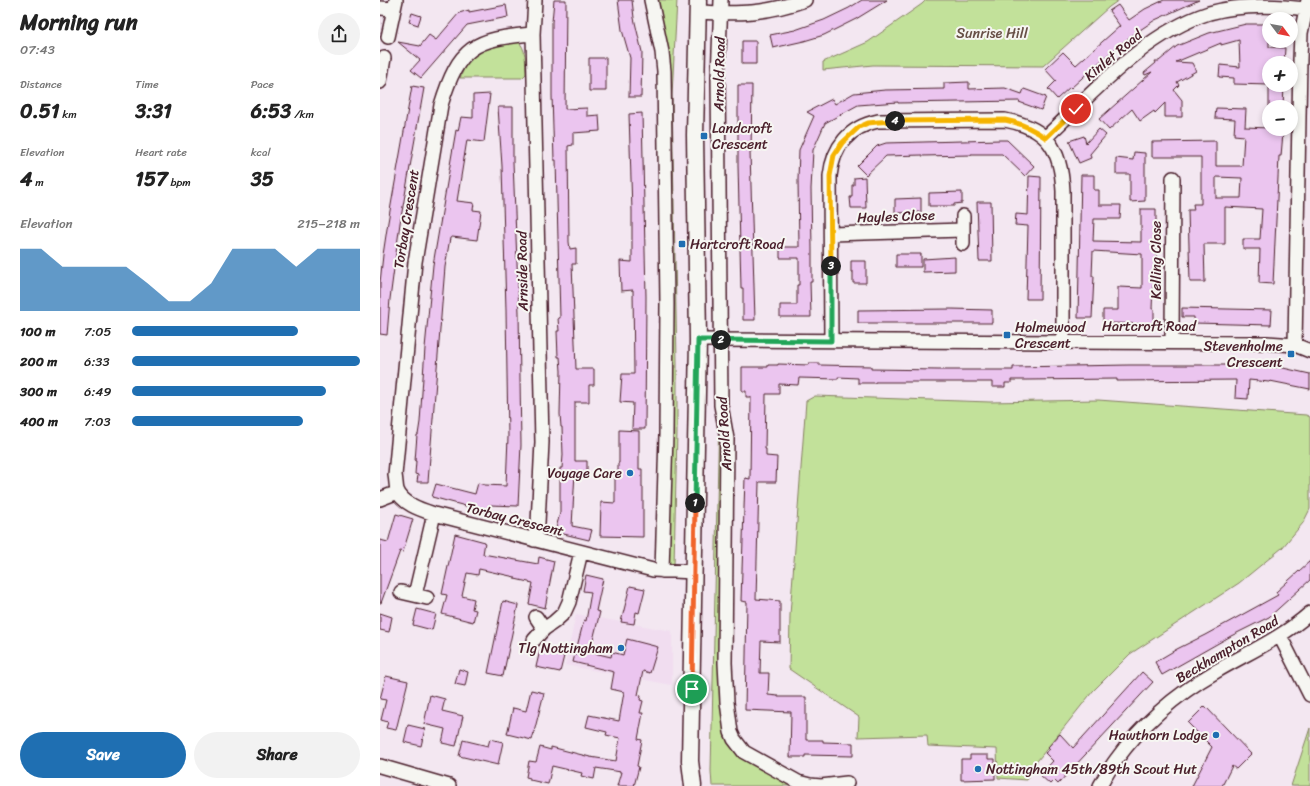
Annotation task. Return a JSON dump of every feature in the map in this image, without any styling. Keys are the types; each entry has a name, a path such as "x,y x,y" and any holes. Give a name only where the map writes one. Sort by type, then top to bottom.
{"main road":[{"name":"Arnold Road","path":"686,786 690,761 698,340 695,135 698,6"},
{"name":"Arnold Road","path":"690,761 693,786"}],"street":[{"name":"Arnside Road","path":"534,540 538,524 542,442 533,34 535,0"},
{"path":"651,0 662,52 664,71 668,304 662,571"},
{"path":"698,6 720,7 740,14 762,12 805,0"},
{"path":"380,8 396,5 388,37"},
{"path":"1295,345 1304,221 1300,60 1301,32 1307,5"},
{"name":"Kinlet Road","path":"1046,138 1130,58 1149,44 1188,22 1210,13 1231,8 1307,5"},
{"name":"Arnold Road","path":"720,7 718,85 722,405 727,439 728,475 724,619 727,702 731,732 734,739 744,752 798,782 821,786 847,782"},
{"name":"Torbay Crescent","path":"533,34 505,37 482,43 467,52 457,65 443,98 415,262 395,475 398,492 406,501 416,508 434,514 653,570 694,572"},
{"path":"380,82 384,58"},
{"path":"831,341 830,176 834,155 842,143 859,127 868,123 1005,120 1020,123 1034,129 1046,138 1054,150 1060,164 1062,175 1063,342"},
{"name":"Kelling Close","path":"1172,342 1173,178"},
{"path":"963,216 963,244"},
{"name":"Hayles Close","path":"830,234 963,230"},
{"name":"Hartcroft Road","path":"698,340 1267,342 1295,345 1310,351"},
{"path":"380,499 398,492"},
{"path":"401,592 421,597 434,514"},
{"path":"534,640 544,629 564,613 569,602 581,552"},
{"name":"Beckhampton Road","path":"1100,786 1115,761 1130,742 1164,708 1187,690 1214,673 1280,636 1310,613"},
{"path":"536,617 544,629"},
{"path":"1280,636 1310,695"},
{"path":"380,766 450,786"}],"shaded area":[{"name":"Tlg Nottingham","path":"576,614 672,631 672,685 565,665"}],"green space":[{"path":"655,0 677,0 672,95 677,363 674,566 669,565 667,556 672,346"},
{"name":"Sunrise Hill","path":"926,0 1119,0 1109,7 1043,66 873,65 823,70 823,62 868,42"},
{"path":"517,40 524,51 525,56 526,74 522,78 460,78 468,61 478,50"},
{"path":"815,396 990,402 1098,400 1306,415 1310,417 1310,509 1303,523 1282,548 1239,583 1130,654 1093,691 1034,765 1027,780 998,778 997,749 928,746 927,735 858,737 859,717 789,669 790,615 806,401"},
{"path":"719,414 723,442 720,671 725,736 730,746 740,756 792,786 712,786 711,771"},
{"path":"1310,728 1310,786 1291,786"}],"building":[{"path":"554,0 566,0 565,109 587,108 587,116 599,115 600,131 573,133 573,145 568,146 569,242 570,249 576,248 576,264 572,264 576,369 594,369 594,385 589,385 589,402 575,402 575,461 587,461 587,473 575,472 572,526 592,530 589,540 555,532 560,513 560,468 562,468 563,455 560,414 561,371 560,357 558,357 557,331 559,331 558,318 560,318 556,160 554,160 552,96 552,22"},
{"path":"618,0 632,0 634,18 642,52 641,97 629,97 630,58 622,30"},
{"path":"862,0 887,0 856,19 824,35 773,48 770,35 795,30 824,20"},
{"path":"1164,0 1199,0 1155,20 1131,36 1057,99 1048,89 1056,81 1045,69 1063,52 1076,65 1120,26 1109,11 1118,5 1129,20 1145,9"},
{"path":"506,5 508,17 467,25 421,78 411,70 420,60 398,42 420,46 429,35 436,40 459,13 469,10 469,12"},
{"path":"412,13 421,16 418,25 409,22"},
{"path":"1246,24 1262,24 1262,48 1285,48 1284,56 1262,56 1262,85 1234,84 1234,78 1219,77 1220,65 1240,67 1239,40 1221,45 1221,43 1176,62 1192,63 1196,71 1177,82 1179,85 1174,90 1182,100 1182,117 1165,117 1165,103 1155,113 1154,111 1140,121 1132,109 1109,130 1099,119 1152,72 1145,75 1144,73 1156,63 1155,61 1159,61 1177,46 1209,33"},
{"path":"742,41 756,41 756,64 742,64"},
{"path":"589,58 606,58 606,91 589,91"},
{"path":"969,82 969,89 1005,88 1022,94 1024,89 1046,97 1041,110 1019,102 1020,101 898,102 858,105 825,123 813,150 811,189 811,317 780,317 780,305 797,305 799,258 780,258 780,247 799,247 799,150 814,116 807,112 832,99 835,104 854,93 885,90 944,89 944,83"},
{"path":"738,85 752,85 750,152 755,320 743,320 738,165"},
{"path":"412,86 424,88 400,223 387,335 380,334 380,283 388,222"},
{"path":"1269,92 1284,92 1283,100 1269,100"},
{"path":"490,94 484,142 467,140 457,201 474,203 473,210 481,211 477,240 450,238 445,267 428,482 417,482 418,475 415,474 415,461 417,435 420,422 433,265 456,130 458,131 461,117 473,118 473,95"},
{"path":"498,107 513,107 513,162 519,313 521,445 518,506 490,505 488,512 432,497 436,484 475,494 478,483 485,485 506,486 508,437 506,310 502,166"},
{"path":"1216,108 1246,109 1245,127 1262,128 1262,136 1283,136 1281,156 1279,156 1273,284 1259,283 1260,249 1243,249 1243,239 1260,239 1262,209 1225,207 1225,244 1204,244 1205,282 1190,282 1188,210 1194,210 1193,204 1201,204 1201,157 1152,157 1152,142 1216,141 1216,166 1242,166 1244,136 1234,135 1235,119 1215,118","holes":["1216,177 1242,178 1241,198 1216,198"]},
{"path":"642,113 646,297 645,429 632,429 633,403 620,402 622,374 634,374 633,290 621,291 620,261 632,262 629,114"},
{"path":"1099,129 1106,135 1090,154 1091,158 1079,163 1069,141 1084,136 1086,143"},
{"path":"1007,140 1034,166 1025,176 1002,154 886,156 866,175 857,166 877,146 886,143"},
{"path":"1134,152 1145,153 1145,201 1130,202 1130,174 1116,174 1116,158 1133,160"},
{"path":"1081,175 1094,175 1094,190 1099,190 1099,205 1121,205 1120,219 1094,219 1093,241 1141,242 1141,209 1156,209 1156,285 1153,285 1152,309 1154,309 1154,324 1103,323 1103,310 1118,310 1118,287 1142,288 1142,254 1093,251 1092,276 1094,276 1092,318 1078,318"},
{"path":"1029,176 1041,177 1040,299 1026,299 1028,226 1015,225 1016,214 1028,215"},
{"path":"865,177 866,208 851,208 850,197 852,197 852,185 854,185 854,178"},
{"path":"962,192 962,203 954,204 954,206 929,206 929,193"},
{"path":"921,198 921,212 895,213 895,199"},
{"path":"977,202 991,202 992,261 979,261"},
{"path":"896,254 921,254 921,267 896,267"},
{"path":"955,257 955,271 923,272 923,259"},
{"path":"851,261 866,261 866,283 853,283"},
{"path":"1182,308 1272,310 1271,325 1194,323 1194,317 1182,317"},
{"path":"858,310 992,310 992,323 858,323"},
{"path":"809,363 819,363 819,365 871,366 871,369 938,370 1013,370 1013,367 1129,365 1248,365 1283,368 1310,374 1310,389 1270,381 1249,380 1248,399 1235,398 1236,380 1011,380 1011,383 1005,383 1005,387 992,387 992,382 858,383 858,378 838,377 838,379 799,378 798,385 779,384 779,394 766,394 765,449 766,456 777,457 776,482 759,482 756,599 780,601 780,642 761,641 760,673 769,673 768,695 778,697 806,697 806,740 853,743 853,756 805,755 805,757 790,757 791,712 745,710 747,602 741,601 745,478 750,479 751,397 746,397 746,391 742,391 742,367 768,367 768,365 778,364 809,365"},
{"path":"619,430 639,431 639,469 642,469 643,487 643,537 600,536 601,502 615,503 615,477 618,477 619,463"},
{"path":"396,514 413,519 403,552 400,551 380,603 380,540 388,542"},
{"path":"455,534 485,542 483,554 538,564 539,557 554,561 545,608 529,604 533,583 515,579 515,577 479,569 478,575 467,573 462,596 474,599 472,609 476,610 473,622 442,614 447,595 442,594"},
{"path":"1310,561 1310,580 1269,617 1231,636 1162,675 1155,662 1278,595 1276,592"},
{"path":"586,575 603,579 596,611 600,612 590,652 611,657 612,652 623,655 627,639 658,647 650,673 643,671 638,695 641,696 640,700 643,701 640,713 643,713 638,739 642,740 637,766 639,767 634,786 617,786 621,772 596,768 594,779 581,776 582,773 552,766 548,784 530,780 530,778 526,777 529,761 536,762 540,747 551,750 551,747 590,757 616,761 620,738 606,735 607,732 586,727 589,715 619,721 624,692 611,689 614,672 573,662 584,620 586,621 591,592 583,591"},
{"path":"630,586 645,589 639,613 636,612 634,624 621,622"},
{"path":"503,601 518,605 503,676 488,673"},
{"path":"417,609 436,614 432,630 413,625"},
{"path":"380,613 392,617 389,632 380,630"},
{"path":"540,650 564,656 560,672 536,667"},
{"path":"459,669 468,672 465,686 455,684"},
{"path":"1142,672 1153,682 1058,784 1054,780 1050,784 1040,775 1053,761 1045,753 1050,749 1048,747 1060,734 1073,748"},
{"path":"386,676 408,681 396,730 386,728 388,722 381,720 386,700 380,699"},
{"path":"531,690 544,693 532,740 507,734 513,708 526,711"},
{"path":"430,695 445,699 442,711 463,716 456,746 442,743 445,729 424,724"},
{"name":"Hawthorn Lodge","path":"1205,706 1251,754 1236,769 1232,766 1222,786 1192,786 1212,747 1188,723"},
{"path":"408,725 425,729 421,746 404,742"},
{"path":"490,739 503,742 498,765 459,756 463,740 488,746"},
{"name":"Nottingham 45th/89th Scout Hut","path":"970,755 988,755 988,759 995,759 995,779 961,780 961,759 970,759"}],"place":[{"name":"Landcroft Crescent","path":"704,136"},
{"name":"Hartcroft Road","path":"682,244"},
{"name":"Holmewood Crescent","path":"1007,335"},
{"name":"Stevenholme Crescent","path":"1291,354"},
{"name":"Voyage Care","path":"630,473"},
{"name":"Tlg Nottingham","path":"621,648"},
{"name":"Hawthorn Lodge","path":"1216,735"},
{"name":"Nottingham 45th/89th Scout Hut","path":"978,769"}],"route":[{"path":"692,689 698,340 831,341 831,165 834,155 842,143 859,127 868,123 878,122 1005,120 1020,123 1034,129 1046,138 1076,109"}]}
